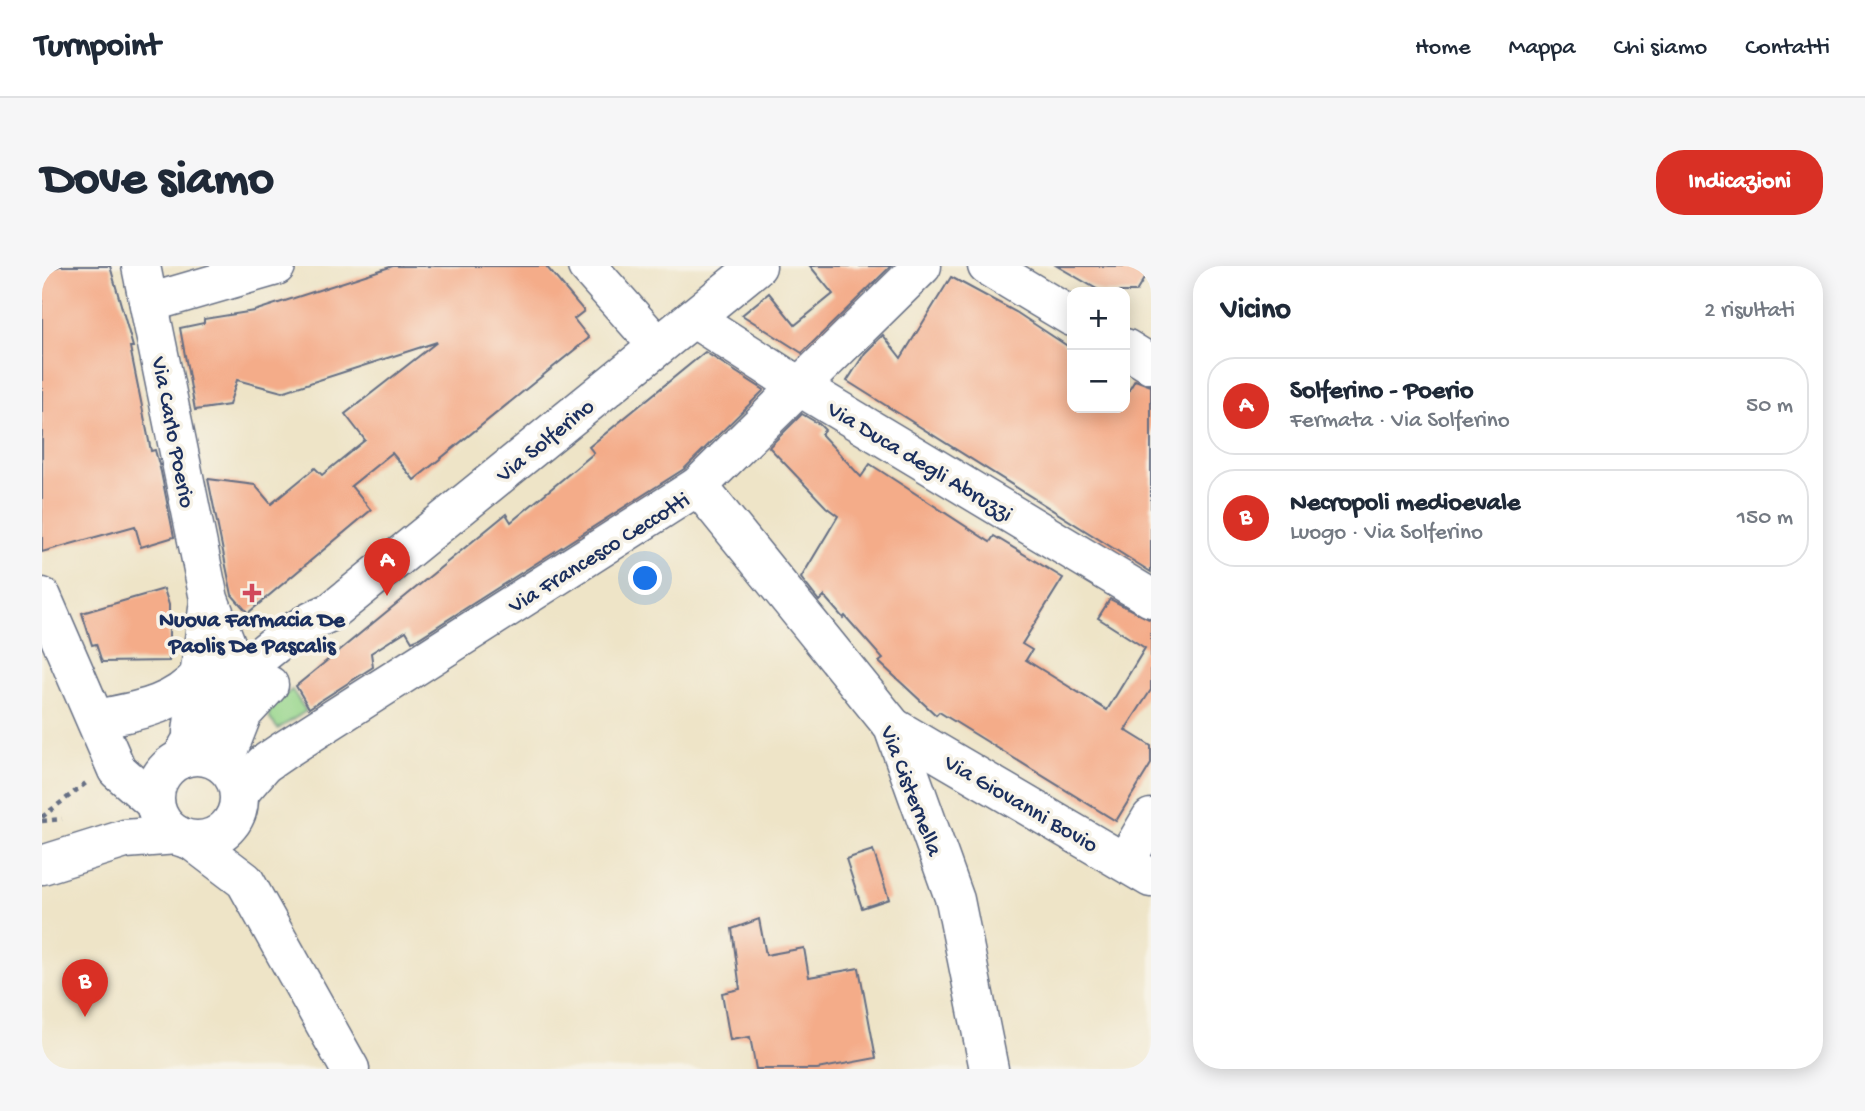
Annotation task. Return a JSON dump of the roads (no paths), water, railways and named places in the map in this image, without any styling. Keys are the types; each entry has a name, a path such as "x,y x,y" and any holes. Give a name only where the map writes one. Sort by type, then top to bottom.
{"street":[{"name":"Via Carlo Poerio","path":"141,266 209,599 244,690"},
{"path":"149,303 276,266"},
{"path":"587,266 658,346"},
{"name":"Via Solferino","path":"181,754 215,701 244,690 310,649 331,612 757,266"},
{"name":"Via Francesco Ceccotti","path":"233,790 283,751 698,486 922,266"},
{"path":"987,266 1067,314"},
{"name":"Via Duca degli Abruzzi","path":"693,318 800,387 1151,598"},
{"path":"1128,350 1151,364"},
{"name":"Via Cisternella","path":"698,486 893,727 955,900 989,1069"},
{"path":"42,597 117,770 170,822 245,881"},
{"name":"Via Carlo Poerio","path":"181,754 198,676 209,599"},
{"path":"97,719 148,709 173,699 198,676"},
{"name":"Via Solferino","path":"233,790 244,690"},
{"path":"97,719 118,739 181,754 203,756 233,790 245,881 350,1069"},
{"name":"Via Giovanni Bovio","path":"893,727 1138,870"},
{"path":"181,754 158,781 170,822 203,840 224,831 233,790"},
{"path":"1138,870 1151,818"},
{"path":"42,864 125,839 170,822"}],"place":[{"name":"Nuova Farmacia De Paolis De Pascalis","path":"252,593"},
{"name":"Solferino - Poerio","path":"387,596"},
{"name":"Necropoli medioevale","path":"85,1017"}]}
